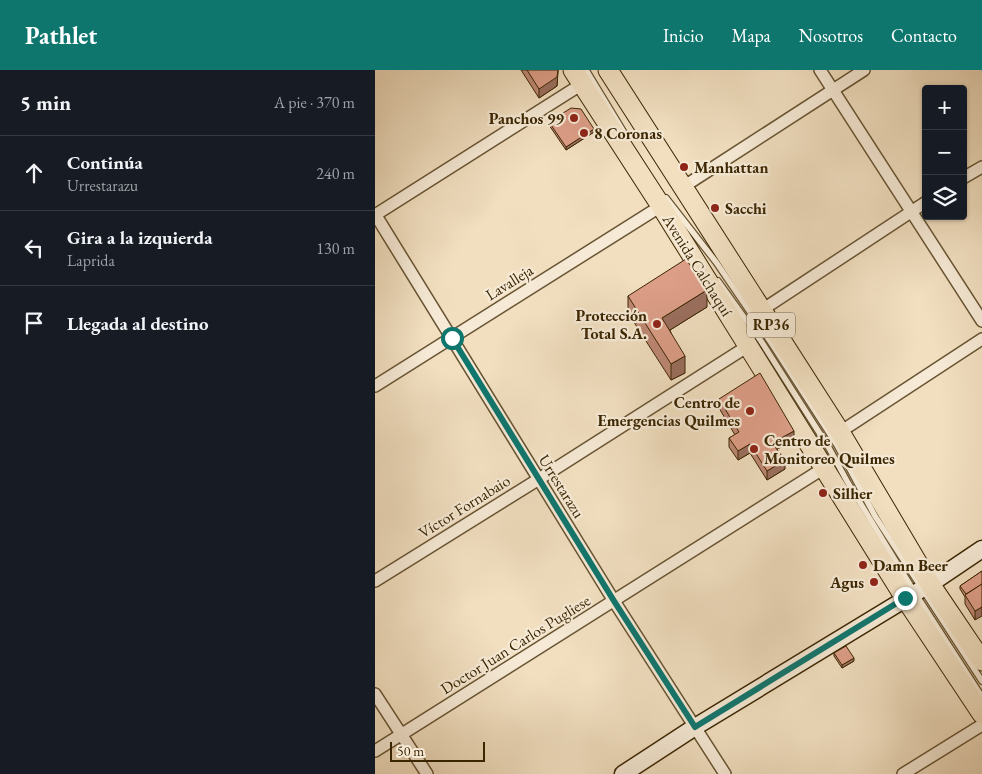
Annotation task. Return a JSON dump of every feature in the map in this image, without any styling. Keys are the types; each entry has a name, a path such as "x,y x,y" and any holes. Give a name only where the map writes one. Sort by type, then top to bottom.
{"main road":[{"name":"Avenida Calchaquí","path":"608,70 840,432 918,591 982,714"},
{"name":"Avenida Calchaquí","path":"580,75 662,200 748,346 824,468 918,591 982,661"}],"street":[{"path":"820,70 982,322"},
{"path":"683,187 863,70"},
{"path":"375,215 580,75"},
{"path":"967,176 982,167"},
{"name":"Lavalleja","path":"375,386 452,338 662,200"},
{"path":"762,310 922,204"},
{"name":"Urrestarazu","path":"375,215 614,601 725,774"},
{"path":"840,432 982,339"},
{"name":"Víctor Fornabaio","path":"375,581 748,346"},
{"name":"Doctor Juan Carlos Pugliese","path":"375,751 824,468"},
{"path":"623,774 695,727 918,591 982,549"},
{"path":"375,694 427,774"},
{"path":"903,774 982,725"}],"lane":[{"path":"580,75 632,144"},
{"path":"662,200 701,259"},
{"path":"662,200 716,262 772,344 837,445 918,591 982,697"},
{"path":"713,275 761,342 829,448 848,483 918,591 982,681"}],"building":[{"path":"527,70 558,70 557,77 539,89"},
{"path":"571,108 581,109 594,129 566,147 549,122"},
{"path":"686,259 707,290 662,318 685,356 671,364 628,296"},
{"path":"760,373 794,431 772,443 785,460 767,471 750,444 738,451 729,438 739,432 719,399"},
{"path":"982,571 982,584 966,594 960,586"},
{"path":"982,584 982,607 975,611 965,595"},
{"path":"846,646 854,658 842,665 834,653"}],"place":[{"name":"Panchos 99","path":"574,118"},
{"name":"8 Coronas","path":"584,133"},
{"name":"Manhattan","path":"684,167"},
{"name":"Sacchi","path":"715,208"},
{"name":"Protección Total S.A.","path":"657,324"},
{"name":"Centro de Emergencias Quilmes","path":"750,411"},
{"name":"Centro de Monitoreo Quilmes","path":"754,449"},
{"name":"Silher","path":"823,493"},
{"name":"Damn Beer","path":"863,565"},
{"name":"Agus","path":"874,582"}],"route":[{"path":"452,338 614,601 695,727 905,598"}]}
